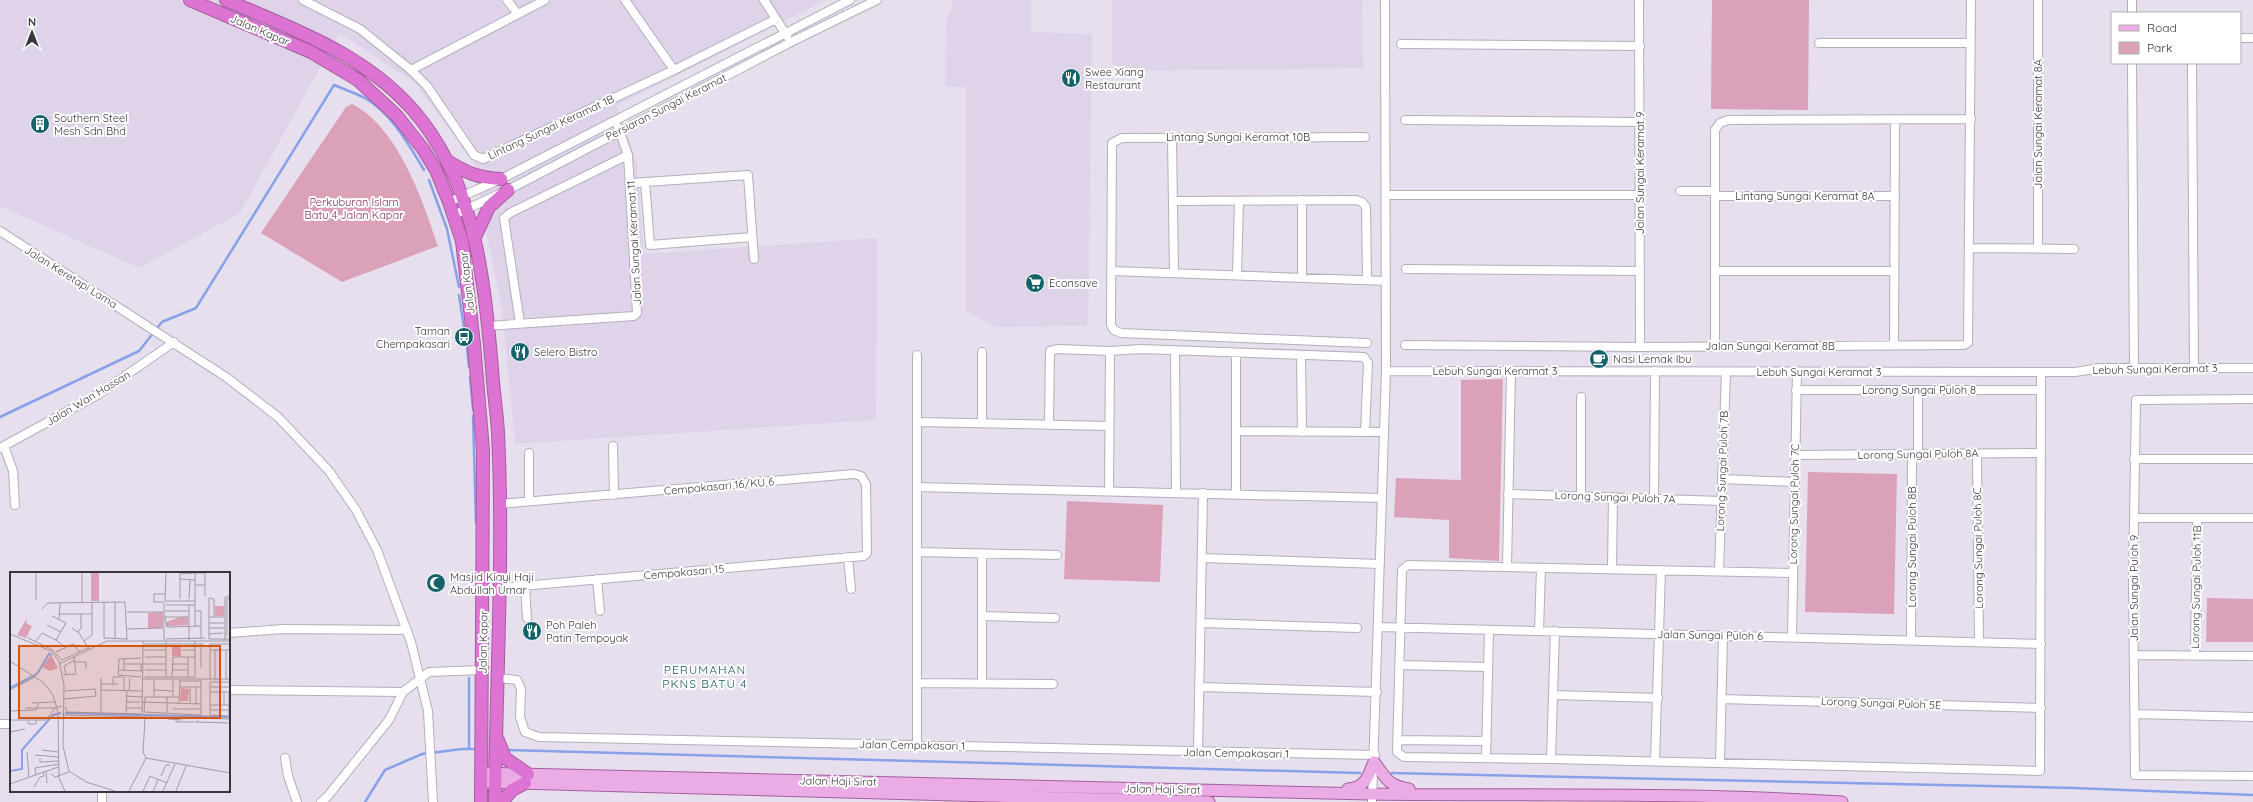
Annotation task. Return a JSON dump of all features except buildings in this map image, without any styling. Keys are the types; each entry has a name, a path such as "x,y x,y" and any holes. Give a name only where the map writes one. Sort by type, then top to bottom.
{"highway":[{"name":"Jalan Kapar","path":"190,0 310,52 358,80 397,116 423,148 436,170 454,215 462,241 483,450 481,802"},
{"name":"Jalan Kapar","path":"226,0 315,38 355,59 377,75 413,110 447,161 467,210 475,237 487,326 498,430 499,588 497,737 500,759 495,778 495,802"},
{"path":"447,161 466,172 481,178 501,179"},
{"path":"475,237 489,208 508,190"},
{"path":"500,759 526,778 512,790 502,802"}],"main road":[{"path":"1275,792 1353,788 1362,786 1367,779 1374,759"},
{"path":"1374,759 1386,781 1396,787 1463,794"},
{"name":"Jalan Haji Sirat","path":"482,777 1275,792 1373,798 1463,794 1633,795 1781,798 1842,802"},
{"name":"Jalan Haji Sirat","path":"526,778 1209,802"},
{"path":"1633,795 1680,802"},
{"path":"1747,802 1781,798"}],"street":[{"name":"Lintang Sungai Keramat 1B","path":"303,0 360,29 411,70 426,86 474,155 483,159 674,70 776,19"},
{"path":"507,0 517,13"},
{"path":"411,70 517,13 545,0"},
{"path":"624,0 674,70"},
{"path":"764,0 791,42"},
{"name":"Persiaran Sungai Keramat","path":"449,202 501,179 850,0"},
{"name":"Persiaran Sungai Keramat","path":"454,215 508,190 791,42 877,0"},
{"path":"1373,798 1386,371 1385,0"},
{"name":"Jalan Sungai Keramat 9","path":"1640,0 1640,347"},
{"path":"1972,0 1970,248 2074,249"},
{"name":"Jalan Sungai Keramat 8A","path":"2038,0 2038,248"},
{"path":"2132,0 2132,12"},
{"path":"2241,38 2253,38"},
{"path":"1818,43 1971,43"},
{"path":"1402,44 1640,46"},
{"path":"2132,64 2134,368"},
{"path":"2192,64 2194,368"},
{"path":"1716,346 1715,130 1720,123 1728,120 1971,119"},
{"path":"1405,120 1640,122"},
{"path":"1894,345 1895,120"},
{"name":"Jalan Sungai Keramat 11","path":"487,326 634,316 637,313 631,183 628,154 621,130 615,121"},
{"name":"Lintang Sungai Keramat 10B","path":"1112,271 1112,143 1122,138 1365,137"},
{"path":"1172,138 1174,274"},
{"path":"520,323 504,218 510,213 628,154"},
{"path":"631,183 748,175 754,259"},
{"path":"644,182 650,245 752,237"},
{"name":"Lintang Sungai Keramat 8A","path":"1680,191 1895,196"},
{"path":"1386,195 1640,195"},
{"path":"1302,200 1302,278"},
{"path":"1173,201 1356,200 1362,202 1366,207 1367,280"},
{"path":"1237,275 1239,201"},
{"name":"Jalan Keretapi Lama","path":"0,231 174,342"},
{"name":"Jalan Sungai Keramat 8B","path":"1405,345 1640,347 1964,345 1968,344 1970,248"},
{"path":"1406,269 1640,271"},
{"path":"1367,343 1121,333 1114,330 1111,325 1112,271 1386,281"},
{"path":"1716,271 1894,271"},
{"path":"174,342 226,377 278,417 329,471 356,510 377,550 407,630 421,678 428,711 433,802"},
{"name":"Jalan Wan Hassan","path":"2,447 99,394 174,342"},
{"path":"1049,425 1050,351 1057,349 1110,351 1141,349 1367,358 1365,432"},
{"path":"1175,350 1176,493"},
{"path":"1109,491 1110,351"},
{"path":"982,352 982,423"},
{"path":"1236,353 1236,494"},
{"path":"917,355 917,745"},
{"path":"1301,355 1302,432"},
{"name":"Lebuh Sungai Keramat 3","path":"1386,371 2041,372 2134,368 2253,368"},
{"path":"1507,567 1511,372"},
{"path":"1654,499 1655,372"},
{"name":"Lorong Sungai Puloh 7B","path":"1719,571 1726,372"},
{"name":"Lorong Sungai Puloh 7C","path":"1792,637 1797,372"},
{"path":"1793,573 1408,564 1402,570 1397,752 1404,757 1655,761 2040,771 2041,372"},
{"name":"Lorong Sungai Puloh 8","path":"1796,390 2041,390"},
{"name":"Lorong Sungai Puloh 8B","path":"1911,640 1915,454 1918,390"},
{"path":"1581,397 1581,496"},
{"name":"Jalan Sungai Puloh 9","path":"2253,400 2136,400 2134,459 2135,775 2253,776"},
{"path":"917,422 1109,426"},
{"path":"1236,431 1384,432"},
{"path":"613,446 614,494"},
{"path":"2,447 14,471 15,505"},
{"path":"529,453 529,501"},
{"name":"Lorong Sungai Puloh 8A","path":"1795,456 2041,453"},
{"name":"Lorong Sungai Puloh 8C","path":"1977,454 1979,642"},
{"path":"2134,459 2253,459"},
{"name":"Cempakasari 16/KU 6","path":"499,504 858,475 864,479 866,484 867,552"},
{"path":"1722,479 1795,482"},
{"path":"917,487 1382,498"},
{"path":"1198,752 1203,493"},
{"name":"Lorong Sungai Puloh 7A","path":"1508,494 1721,501"},
{"path":"1612,569 1613,497"},
{"path":"2134,518 2253,518"},
{"name":"Lorong Sungai Puloh 11B","path":"2195,655 2197,518"},
{"name":"Cempakasari 15","path":"499,588 864,556 867,552"},
{"path":"917,552 1057,555"},
{"path":"982,554 982,684"},
{"path":"848,557 851,589"},
{"path":"1202,558 1380,564"},
{"path":"1539,631 1541,568"},
{"path":"1655,761 1661,570"},
{"path":"597,579 600,611"},
{"path":"525,586 527,618"},
{"path":"982,616 1055,618"},
{"path":"1201,623 1357,628"},
{"name":"Jalan Sungai Puloh 6","path":"1378,627 2041,644"},
{"path":"230,633 283,629 407,630"},
{"path":"1486,758 1489,630"},
{"path":"1551,759 1555,632"},
{"path":"1720,763 1723,636"},
{"path":"2134,655 2253,656"},
{"path":"1399,665 1488,667"},
{"path":"321,802 327,797 389,720 403,692 429,672 482,670"},
{"name":"Jalan Cempakasari 1","path":"497,678 517,680 521,690 520,717 525,732 539,737 1198,752 1374,759"},
{"path":"917,682 1053,684"},
{"path":"1199,687 1377,692"},
{"path":"230,690 403,692"},
{"path":"1552,695 1658,698"},
{"name":"Lorong Sungai Puloh 5E","path":"1721,699 2041,708"},
{"path":"2135,714 2253,717"},
{"path":"1398,740 1487,741"},
{"path":"285,758 288,776 297,802"}],"shaded area":[{"path":"0,0 826,0 616,106 637,162 644,254 877,238 876,420 515,444 502,308 483,217 475,165 415,83 339,33 240,213 139,268 0,206"},
{"path":"1031,0 1031,32 1092,34 1088,322 1086,326 995,327 966,311 966,87 945,87 946,23 952,8 951,1"},
{"path":"1112,0 1362,0 1363,68 1123,71 1115,66 1112,59"}],"green space":[{"path":"1712,0 1809,0 1808,110 1711,109"},
{"name":"Perkuburan Islam Batu 4 Jalan Kapar","path":"352,104 368,115 383,130 395,147 407,167 416,187 438,246 342,282 261,233 346,107"},
{"path":"1503,379 1499,561 1449,558 1449,520 1394,517 1396,478 1461,480 1461,380"},
{"path":"1808,472 1897,474 1894,614 1805,612"},
{"path":"1067,501 1163,505 1160,582 1064,579"},
{"path":"2207,598 2253,599 2253,642 2206,642"}],"waterway":[{"path":"0,417 139,351 162,322 196,308 334,85 363,97 382,111 391,120 424,170"},
{"path":"429,180 447,229 459,287"},
{"path":"459,295 466,341"},
{"path":"467,348 469,367"},
{"path":"470,377 473,410"},
{"path":"473,416 476,523"},
{"path":"469,678 469,749"},
{"path":"365,802 385,770 422,754 462,749 477,749"},
{"path":"506,750 1360,773"},
{"path":"1392,773 2074,788 2253,795"}],"place":[{"name":"Swee Xiang Restaurant","path":"1071,78"},
{"name":"Southern Steel Mesh Sdn Bhd","path":"40,124"},
{"name":"Econsave","path":"1035,283"},
{"name":"Taman Chempakasari","path":"464,337"},
{"name":"Selero Bistro","path":"520,352"},
{"name":"Nasi Lemak Ibu","path":"1599,359"},
{"name":"Masjid Kiayi Haji Abdullah Umar","path":"436,583"},
{"name":"Poh Paleh Patin Tempoyak","path":"532,631"}],"district":[{"name":"PERUMAHAN PKNS BATU 4","path":"705,676"}]}
